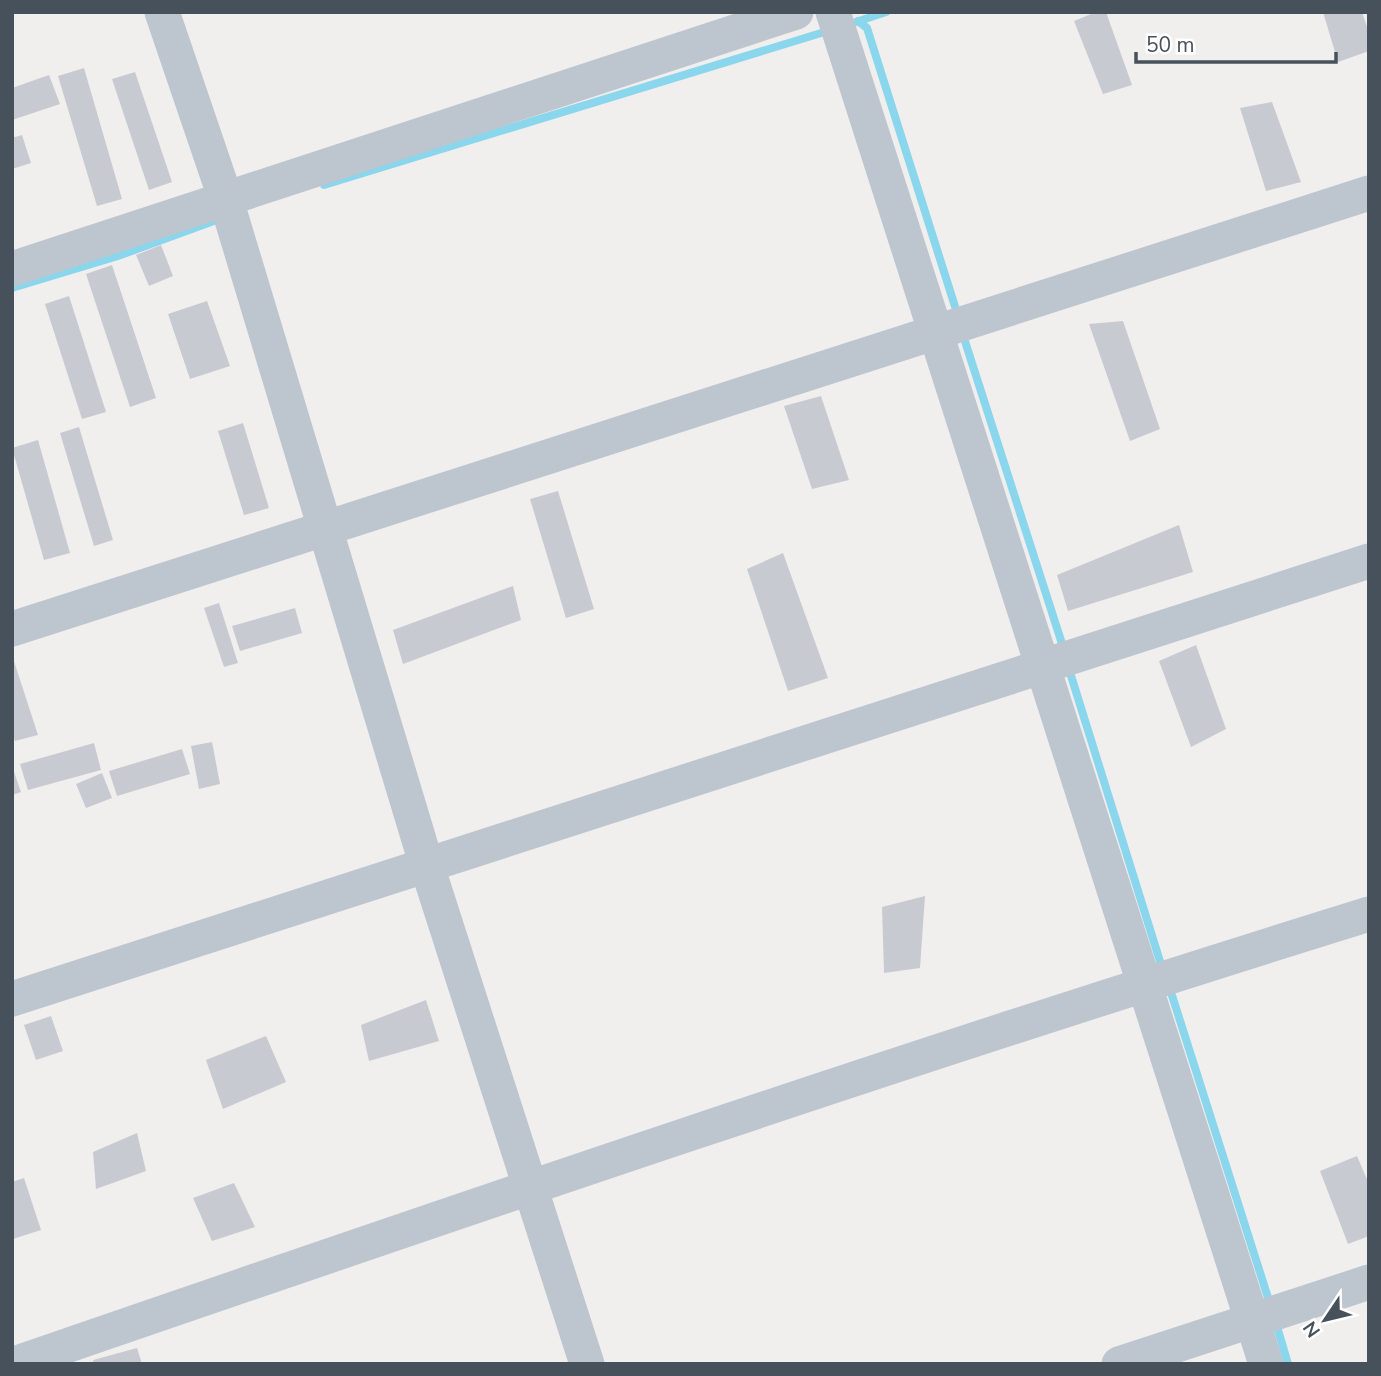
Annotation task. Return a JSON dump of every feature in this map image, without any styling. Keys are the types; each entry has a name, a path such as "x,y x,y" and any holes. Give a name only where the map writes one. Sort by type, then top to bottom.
{"street":[{"path":"162,12 226,200 426,863 587,1364"},
{"path":"12,269 796,12"},
{"path":"833,12 1266,1364"},
{"path":"12,629 1369,192"},
{"path":"12,999 1042,664 1369,561"},
{"path":"14,1364 532,1186 1144,984 1369,914"},
{"path":"1119,1364 1369,1282"}],"building":[{"path":"1096,12 1106,12 1132,85 1103,94 1074,21"},
{"path":"1323,12 1362,12 1369,33 1369,51 1338,62"},
{"path":"84,68 122,199 97,206 58,76"},
{"path":"135,72 172,182 149,190 112,79"},
{"path":"49,75 60,104 12,120 12,88"},
{"path":"1272,102 1301,182 1266,191 1240,108"},
{"path":"22,135 31,163 12,169 12,138"},
{"path":"161,245 173,276 149,286 136,255"},
{"path":"112,265 156,398 130,407 86,274"},
{"path":"69,296 106,412 82,419 45,304"},
{"path":"207,301 230,366 190,379 168,314"},
{"path":"1123,321 1160,429 1130,441 1089,324"},
{"path":"821,396 849,480 812,489 784,406"},
{"path":"243,423 269,508 244,515 218,431"},
{"path":"79,427 113,540 94,546 60,433"},
{"path":"38,440 70,553 44,560 12,448"},
{"path":"558,491 594,609 566,618 530,499"},
{"path":"1179,525 1193,572 1068,611 1057,575"},
{"path":"783,553 828,678 788,691 747,569"},
{"path":"513,586 521,620 403,664 393,630"},
{"path":"219,603 238,663 224,667 204,608"},
{"path":"295,608 302,633 240,651 232,626"},
{"path":"1196,645 1226,729 1191,747 1159,661"},
{"path":"12,655 38,735 15,741 12,732"},
{"path":"212,742 220,784 199,789 191,746"},
{"path":"94,743 101,770 28,790 20,764"},
{"path":"182,749 190,774 117,796 109,771"},
{"path":"12,766 21,792 12,795"},
{"path":"102,773 112,798 86,808 76,784"},
{"path":"925,896 920,968 884,973 882,907"},
{"path":"426,1000 439,1041 369,1061 361,1025"},
{"path":"51,1016 63,1051 36,1060 24,1025"},
{"path":"266,1036 286,1082 223,1109 206,1060"},
{"path":"137,1133 146,1171 96,1189 93,1152"},
{"path":"1357,1156 1369,1184 1369,1236 1348,1244 1320,1171"},
{"path":"24,1178 41,1230 13,1239 12,1182"},
{"path":"234,1183 255,1227 212,1241 193,1198"},
{"path":"137,1348 142,1364 94,1364 93,1360"}],"waterway":[{"path":"856,22 886,12"},
{"path":"858,21 867,28 958,316"},
{"path":"324,185 831,30"},
{"path":"12,288 118,256 222,218"},
{"path":"962,332 1064,650"},
{"path":"1068,666 1163,971"},
{"path":"1169,986 1270,1304"},
{"path":"1275,1320 1288,1364"}]}
